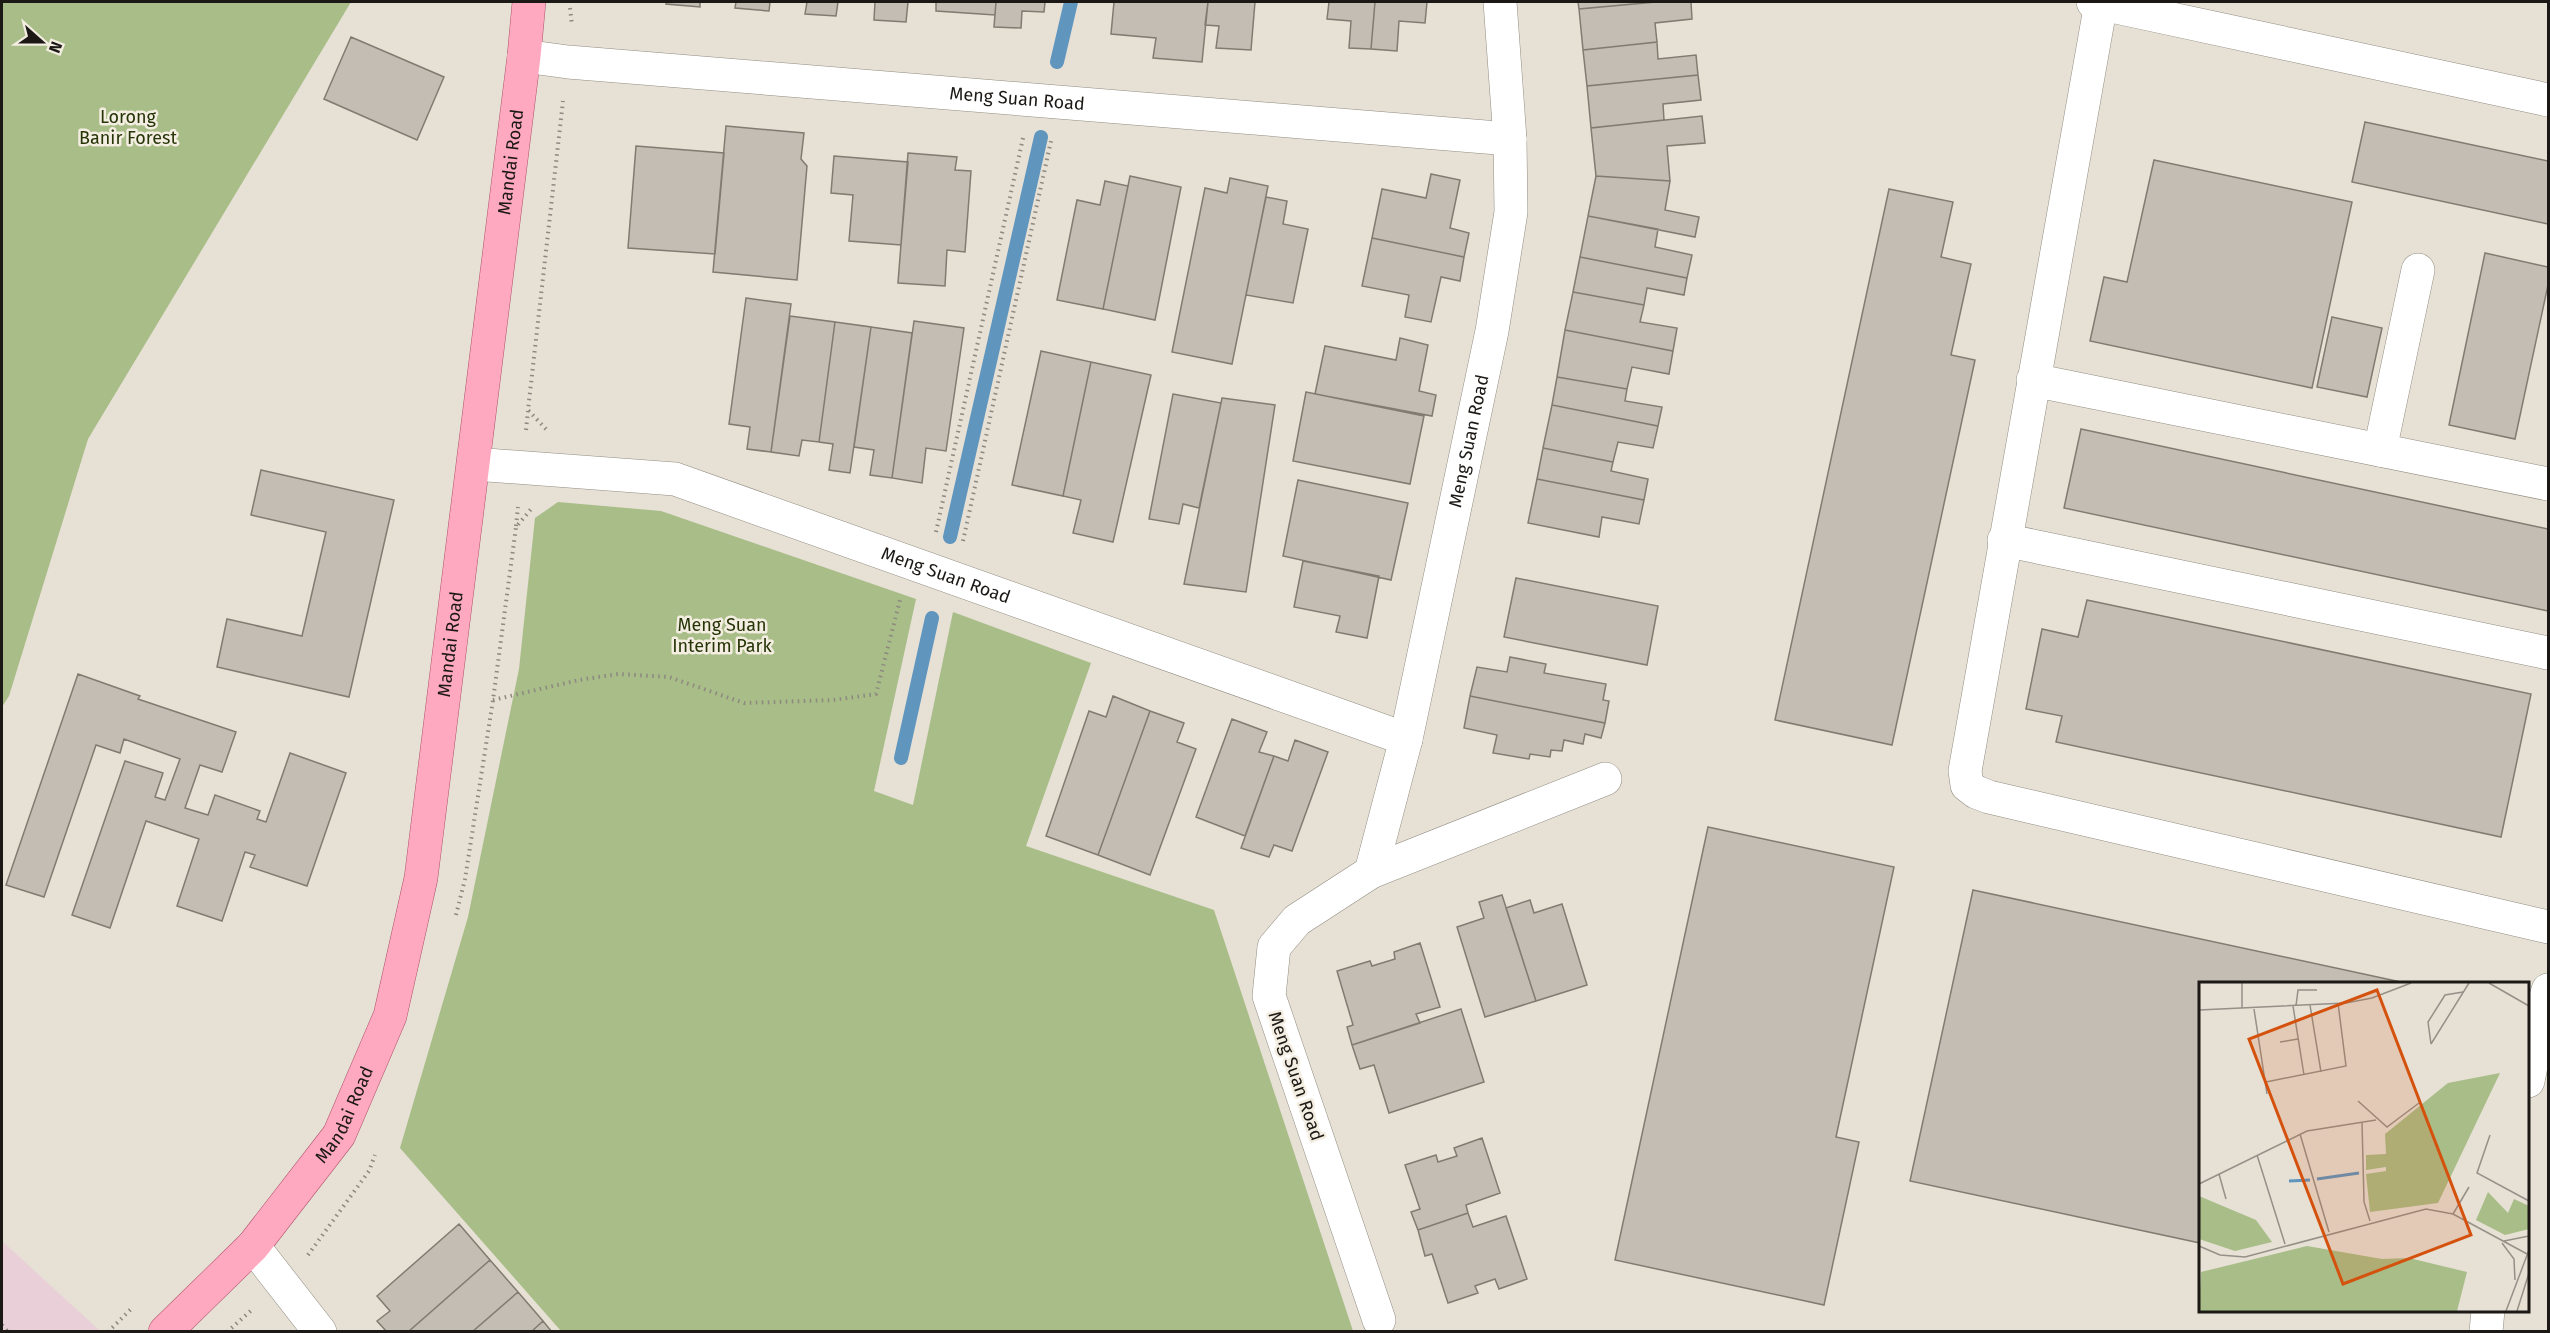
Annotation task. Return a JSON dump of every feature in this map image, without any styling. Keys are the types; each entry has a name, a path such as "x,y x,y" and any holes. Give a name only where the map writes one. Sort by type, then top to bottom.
{"main road":[{"name":"Mandai Road","path":"165,1332 253,1246 339,1135 390,1016 421,878 474,465 529,2"}],"street":[{"name":"Meng Suan Road","path":"1371,872 1406,739 1492,331 1511,212 1510,139 1500,2"},
{"path":"2548,100 2097,2 1965,771 1967,784 1976,792 1989,797 2548,927"},
{"name":"Meng Suan Road","path":"524,56 568,62 1510,139"},
{"path":"2380,450 2418,270"},
{"path":"2032,380 2548,484"},
{"name":"Meng Suan Road","path":"474,465 675,479 1406,739"},
{"path":"2004,540 2548,653"},
{"name":"Meng Suan Road","path":"1379,1320 1269,996 1274,947 1297,920 1371,872 1605,778"},
{"path":"2529,1076 2548,990"},
{"path":"253,1246 320,1332"},
{"path":"2486,1332 2488,1312"}],"path":[{"path":"550,432 528,410 568,62"},
{"path":"933,544 1024,135"},
{"path":"963,542 1052,137"},
{"path":"453,924 465,879 493,700 516,527 528,510 537,505"},
{"path":"493,700 579,680 618,674 669,677 744,703 833,700 876,694 900,598"},
{"path":"308,1256 369,1171 378,1148"},
{"path":"2,1326 8,1332"}],"shaded area":[{"path":"2,1241 100,1331 2,1331"}],"green space":[{"name":"Lorong Banir Forest","path":"2,2 351,2 88,439 9,696 2,707"},
{"name":"Meng Suan Interim Park","path":"558,502 661,511 916,599 874,791 913,805 953,612 1091,663 1026,846 1214,910 1353,1331 561,1331 400,1148 468,917 519,669 535,518"}],"building":[{"path":"667,2 700,2 700,7 666,4"},
{"path":"736,2 770,2 769,11 735,8"},
{"path":"807,2 838,2 836,16 805,14"},
{"path":"875,2 908,2 906,22 874,20"},
{"path":"936,2 996,2 995,15 936,11"},
{"path":"996,2 1045,2 1044,12 1022,11 1021,28 994,27"},
{"path":"1114,2 1208,2 1202,62 1153,58 1156,38 1111,34"},
{"path":"1208,2 1255,2 1251,50 1216,48 1219,26 1205,25"},
{"path":"1329,2 1375,2 1371,49 1349,48 1351,21 1327,19"},
{"path":"1375,2 1427,2 1425,23 1399,21 1397,51 1371,49"},
{"path":"1578,2 1656,2 1579,9"},
{"path":"1656,2 1691,2 1692,19 1655,23 1657,42 1583,50 1579,9"},
{"path":"351,37 444,77 417,140 324,99"},
{"path":"1657,42 1658,59 1696,55 1698,75 1587,86 1583,50"},
{"path":"1698,75 1701,100 1663,104 1664,120 1591,128 1587,86"},
{"path":"1702,116 1705,143 1667,146 1670,181 1596,176 1591,128"},
{"path":"2365,122 2548,161 2548,224 2352,182"},
{"path":"726,126 804,133 801,159 807,166 797,280 713,272"},
{"path":"636,146 724,153 715,254 628,248"},
{"path":"908,153 957,157 955,170 971,171 965,252 947,250 945,286 898,283"},
{"path":"834,156 908,162 901,245 849,241 853,195 831,193"},
{"path":"2154,160 2352,202 2312,388 2090,341 2104,277 2127,282"},
{"path":"1431,174 1460,180 1450,228 1469,233 1464,257 1372,238 1382,189 1426,198"},
{"path":"1130,176 1181,187 1155,320 1103,309"},
{"path":"1596,176 1670,181 1665,210 1699,217 1695,237 1588,216"},
{"path":"1230,178 1268,186 1232,364 1172,352 1205,188 1227,193"},
{"path":"1105,181 1128,186 1103,309 1057,300 1077,200 1100,205"},
{"path":"1889,189 1953,202 1941,257 1971,264 1951,355 1975,360 1892,745 1775,720"},
{"path":"1266,197 1287,201 1283,224 1308,229 1293,303 1246,295"},
{"path":"1588,216 1658,229 1655,247 1692,255 1687,278 1580,257"},
{"path":"1372,238 1464,257 1460,281 1441,277 1431,322 1405,317 1409,295 1362,286"},
{"path":"2485,253 2548,267 2548,285 2515,439 2449,425"},
{"path":"1580,257 1687,278 1684,295 1647,288 1644,305 1573,292"},
{"path":"1573,292 1644,305 1640,322 1677,328 1673,351 1565,330"},
{"path":"746,298 791,304 771,452 747,449 750,427 729,424"},
{"path":"790,316 835,322 819,442 802,440 799,456 771,452"},
{"path":"2332,317 2382,328 2367,397 2317,387"},
{"path":"914,321 964,328 946,451 926,448 922,483 892,478"},
{"path":"835,322 871,327 850,473 829,470 833,444 819,442"},
{"path":"871,327 912,333 892,478 870,475 874,450 854,447"},
{"path":"1565,330 1673,351 1669,374 1632,367 1627,389 1557,377"},
{"path":"1400,338 1428,345 1419,391 1436,395 1432,416 1315,394 1325,346 1396,360"},
{"path":"1041,351 1091,362 1063,496 1012,485"},
{"path":"1091,362 1151,375 1113,542 1073,533 1081,500 1063,496"},
{"path":"1557,377 1627,389 1625,401 1662,407 1658,426 1552,405"},
{"path":"1306,392 1424,416 1410,484 1293,461"},
{"path":"1173,394 1221,403 1199,508 1183,504 1179,524 1149,519"},
{"path":"1222,398 1275,405 1246,592 1184,584"},
{"path":"1552,405 1658,426 1653,448 1618,442 1613,462 1543,448"},
{"path":"2081,429 2548,529 2548,611 2064,508"},
{"path":"1543,448 1613,462 1611,471 1648,479 1644,500 1537,479"},
{"path":"261,470 394,500 349,697 217,667 227,619 302,636 326,532 251,515"},
{"path":"1537,479 1644,500 1639,524 1602,517 1599,537 1528,523"},
{"path":"1298,480 1408,503 1391,580 1283,556"},
{"path":"1303,561 1379,576 1367,638 1336,632 1340,616 1294,607"},
{"path":"1516,578 1658,606 1647,665 1504,637"},
{"path":"2087,600 2531,694 2501,837 2056,742 2062,716 2026,709 2042,629 2078,637"},
{"path":"1510,657 1546,664 1544,673 1606,684 1603,700 1609,701 1605,723 1470,696 1477,667 1507,672"},
{"path":"78,674 140,696 138,699 236,732 222,772 200,765 185,808 208,815 215,795 260,811 257,819 266,822 290,753 346,773 307,886 250,867 255,855 245,852 222,921 177,906 199,839 146,821 110,928 72,915 125,761 163,773 155,797 165,800 180,759 124,739 120,753 96,745 44,897 6,885"},
{"path":"1113,696 1150,711 1098,855 1046,836 1089,711 1106,717"},
{"path":"1470,696 1605,723 1601,738 1585,734 1583,744 1564,740 1562,751 1551,750 1550,757 1530,754 1529,759 1493,753 1497,735 1464,728"},
{"path":"1150,711 1184,723 1177,742 1196,749 1150,875 1098,855"},
{"path":"1232,719 1267,732 1259,752 1274,756 1245,836 1196,817"},
{"path":"1295,740 1328,752 1292,851 1274,845 1269,857 1241,848 1274,756 1288,761"},
{"path":"1708,827 1894,867 1836,1137 1859,1142 1824,1305 1615,1260"},
{"path":"1973,890 2401,982 2199,982 2199,1243 1910,1181"},
{"path":"1502,895 1536,1001 1485,1017 1457,927 1484,918 1479,902"},
{"path":"1530,900 1534,913 1562,904 1587,985 1536,1001 1506,908"},
{"path":"1420,943 1440,1007 1416,1014 1420,1023 1352,1045 1347,1027 1353,1025 1337,971 1370,961 1372,966 1395,959 1394,952"},
{"path":"1461,1009 1484,1082 1389,1113 1374,1065 1360,1069 1352,1045"},
{"path":"1482,1138 1500,1193 1466,1205 1468,1213 1418,1230 1411,1212 1420,1209 1405,1165 1436,1155 1438,1162 1457,1156 1454,1148"},
{"path":"1468,1213 1473,1227 1506,1216 1527,1279 1499,1289 1495,1279 1475,1286 1478,1293 1448,1303 1432,1254 1425,1256 1418,1230"},
{"path":"459,1224 490,1260 408,1332 387,1332 377,1321 390,1311 377,1296"},
{"path":"490,1260 518,1292 472,1332 408,1332"},
{"path":"518,1292 543,1321 531,1332 472,1332"},
{"path":"543,1321 552,1332 531,1332"}],"waterway":[{"path":"1057,62 1071,2"},
{"path":"950,537 1041,137"},
{"path":"901,758 932,618"}]}
